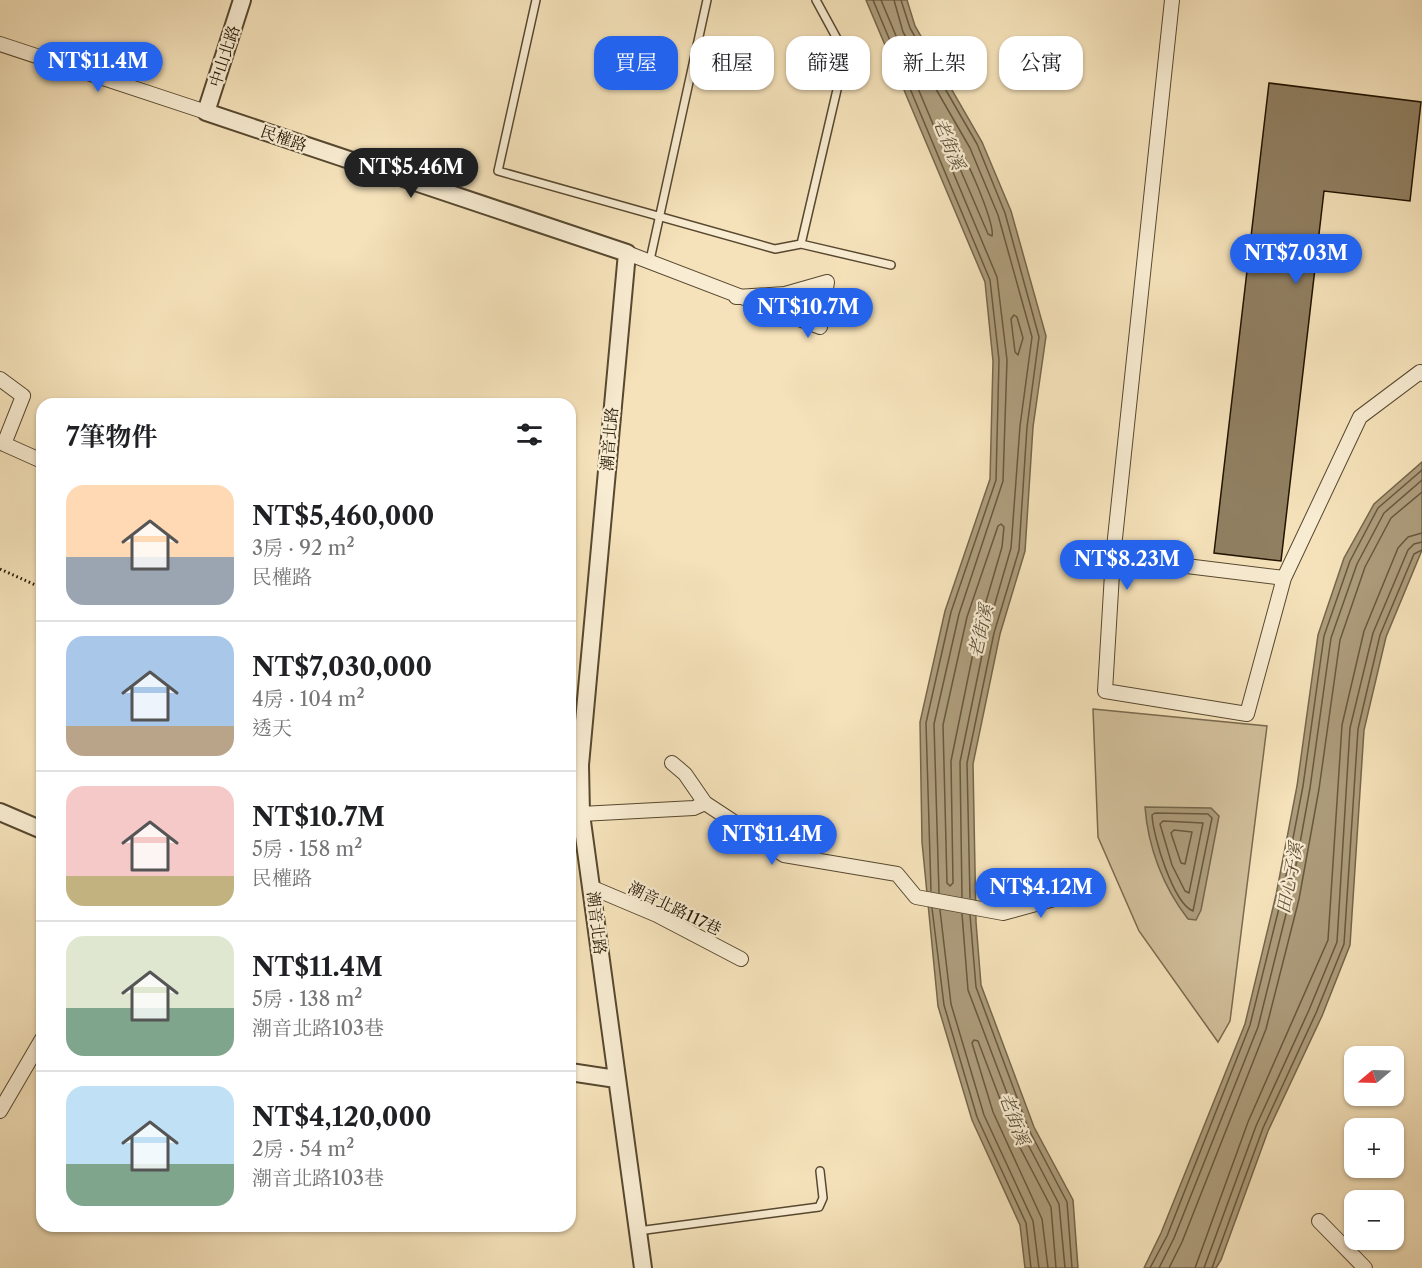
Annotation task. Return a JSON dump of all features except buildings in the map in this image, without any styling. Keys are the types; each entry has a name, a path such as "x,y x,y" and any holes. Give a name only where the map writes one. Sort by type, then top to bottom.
{"street":[{"name":"中山北路","path":"206,112 242,0"},
{"path":"1172,0 1113,557 1105,691 1247,714 1284,578 1360,417 1421,373"},
{"name":"民權路","path":"0,44 650,260 736,297 820,327 827,282 785,294 736,297"},
{"name":"潮音北路","path":"627,253 577,731 581,814 593,888 616,1078 643,1268"},
{"path":"0,379 23,396 2,445 36,459"},
{"path":"1113,557 1284,578"},
{"path":"672,763 685,774 705,803 784,855 897,874 916,897 1003,913 1094,888"},
{"path":"581,814 694,808 705,803"},
{"path":"0,812 36,827"},
{"name":"潮音北路117巷","path":"593,888 657,915 741,959"},
{"path":"0,1111 36,1049"},
{"path":"576,1073 616,1078"},
{"path":"1319,1221 1365,1268"}],"lane":[{"path":"536,0 498,171 775,249 801,244 891,265"},
{"path":"650,260 658,215 707,0"},
{"path":"801,244 843,64 841,46 816,0"},
{"path":"638,1231 819,1207 823,1198 820,1171"}],"path":[{"path":"0,568 36,585"}],"shaded area":[{"path":"1093,709 1267,726 1230,1021 1218,1042 1139,931 1098,837"}],"water":[{"path":"866,0 907,0 915,26 921,36 882,36 882,38"},
{"name":"老街溪","path":"904,90 952,90 982,142 1011,211 1046,336 1033,427 1025,551 1000,634 973,764 976,922 981,985 1034,1127 1073,1200 1078,1268 1025,1268 1020,1225 972,1120 938,1006 922,842 920,722 945,611 990,479 993,361 985,282"},
{"name":"田心子溪","path":"1422,462 1422,550 1386,637 1364,730 1350,945 1322,1016 1268,1131 1221,1260 1216,1268 1144,1268 1161,1233 1245,1024 1276,895 1297,786 1318,635 1344,558 1374,504"},
{"path":"1145,807 1211,808 1219,816 1201,910 1196,920 1188,919 1164,880 1149,837"}]}
